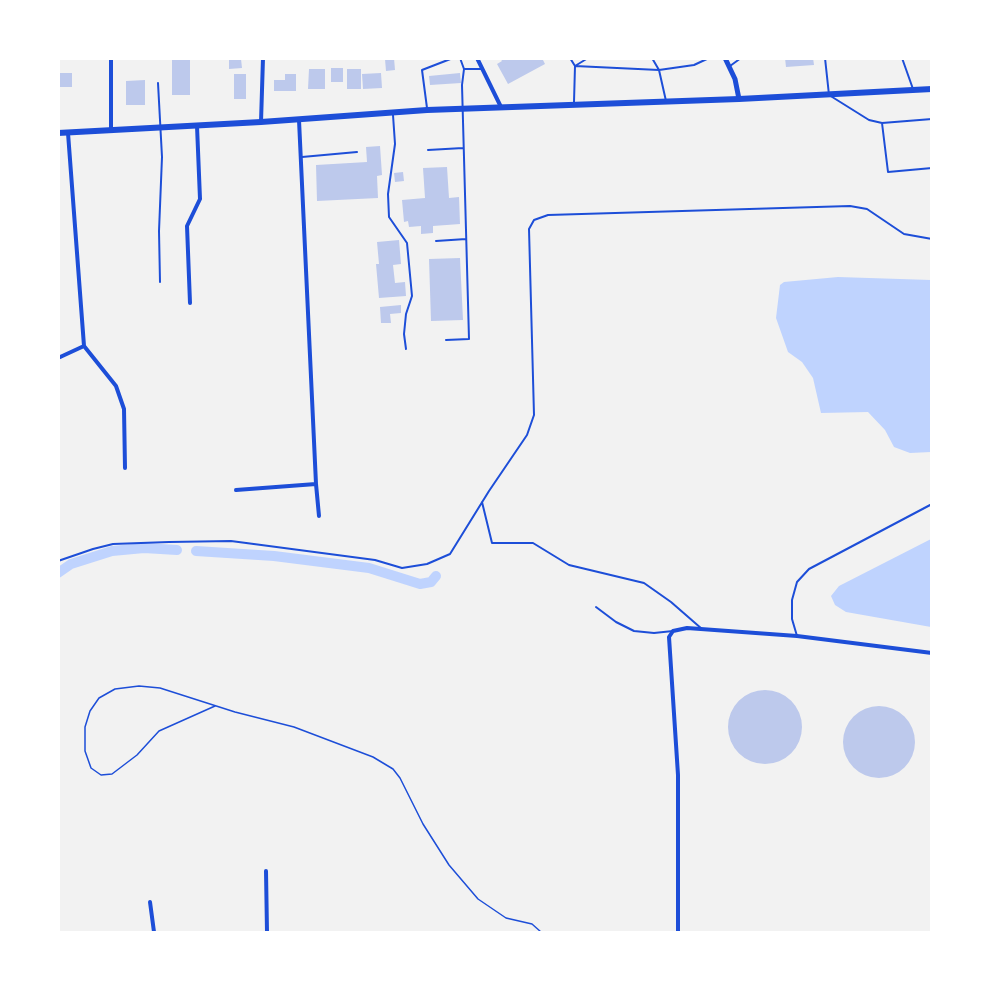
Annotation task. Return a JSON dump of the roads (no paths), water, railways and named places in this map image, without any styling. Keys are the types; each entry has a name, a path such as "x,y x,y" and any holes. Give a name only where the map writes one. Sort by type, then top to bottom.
{"main road":[{"path":"58,133 299,120 428,110 739,99 932,89"}],"street":[{"path":"111,58 111,130"},
{"path":"261,122 263,58"},
{"path":"477,58 501,108"},
{"path":"725,58 735,79 739,99"},
{"path":"299,120 299,158 319,516"},
{"path":"190,303 187,226 200,199 197,126"},
{"path":"68,132 84,346 116,387 124,409 124,468"},
{"path":"58,358 84,346"},
{"path":"236,489 316,484"},
{"path":"678,933 678,775 669,665 669,637 673,631 687,628 797,636 932,653"},
{"path":"266,870 267,933"},
{"path":"150,902 154,933"}],"lane":[{"path":"428,110 422,70 453,58"},
{"path":"446,340 469,339 463,148 464,69 460,58"},
{"path":"570,58 575,66 574,105"},
{"path":"575,66 588,58"},
{"path":"652,58 659,70 666,101"},
{"path":"575,66 659,70 694,65 709,58"},
{"path":"729,66 741,58"},
{"path":"825,58 828,95 869,120 882,123 932,119"},
{"path":"902,58 913,90"},
{"path":"464,69 482,69"},
{"path":"158,83 162,157 159,231 160,282"},
{"path":"393,112 395,144 388,194 389,218 407,243 412,296 406,314 404,334 406,349"},
{"path":"882,123 888,172 932,168"},
{"path":"428,150 463,148"},
{"path":"299,158 357,152"},
{"path":"58,561 113,544 231,542 375,560 402,568 427,564 450,554 527,435 534,415 529,229 534,220 548,215 850,206 867,209 904,234 932,239"},
{"path":"436,241 466,239"},
{"path":"482,502 492,543 533,543 569,565 644,583 671,602 702,629"},
{"path":"797,636 792,620 792,600 797,582 809,569 932,504"},
{"path":"596,607 616,622 634,631 654,633 673,631"}],"water":[{"path":"838,277 931,280 931,452 910,453 894,447 885,430 868,412 821,413 813,378 802,362 788,352 776,318 780,285 784,282"},
{"path":"931,539 931,627 846,612 835,605 831,596 839,586"}],"waterway":[{"path":"58,573 71,564 112,551 144,548 177,550"},
{"path":"196,551 274,556 369,568 420,584 431,582 436,576"}]}
